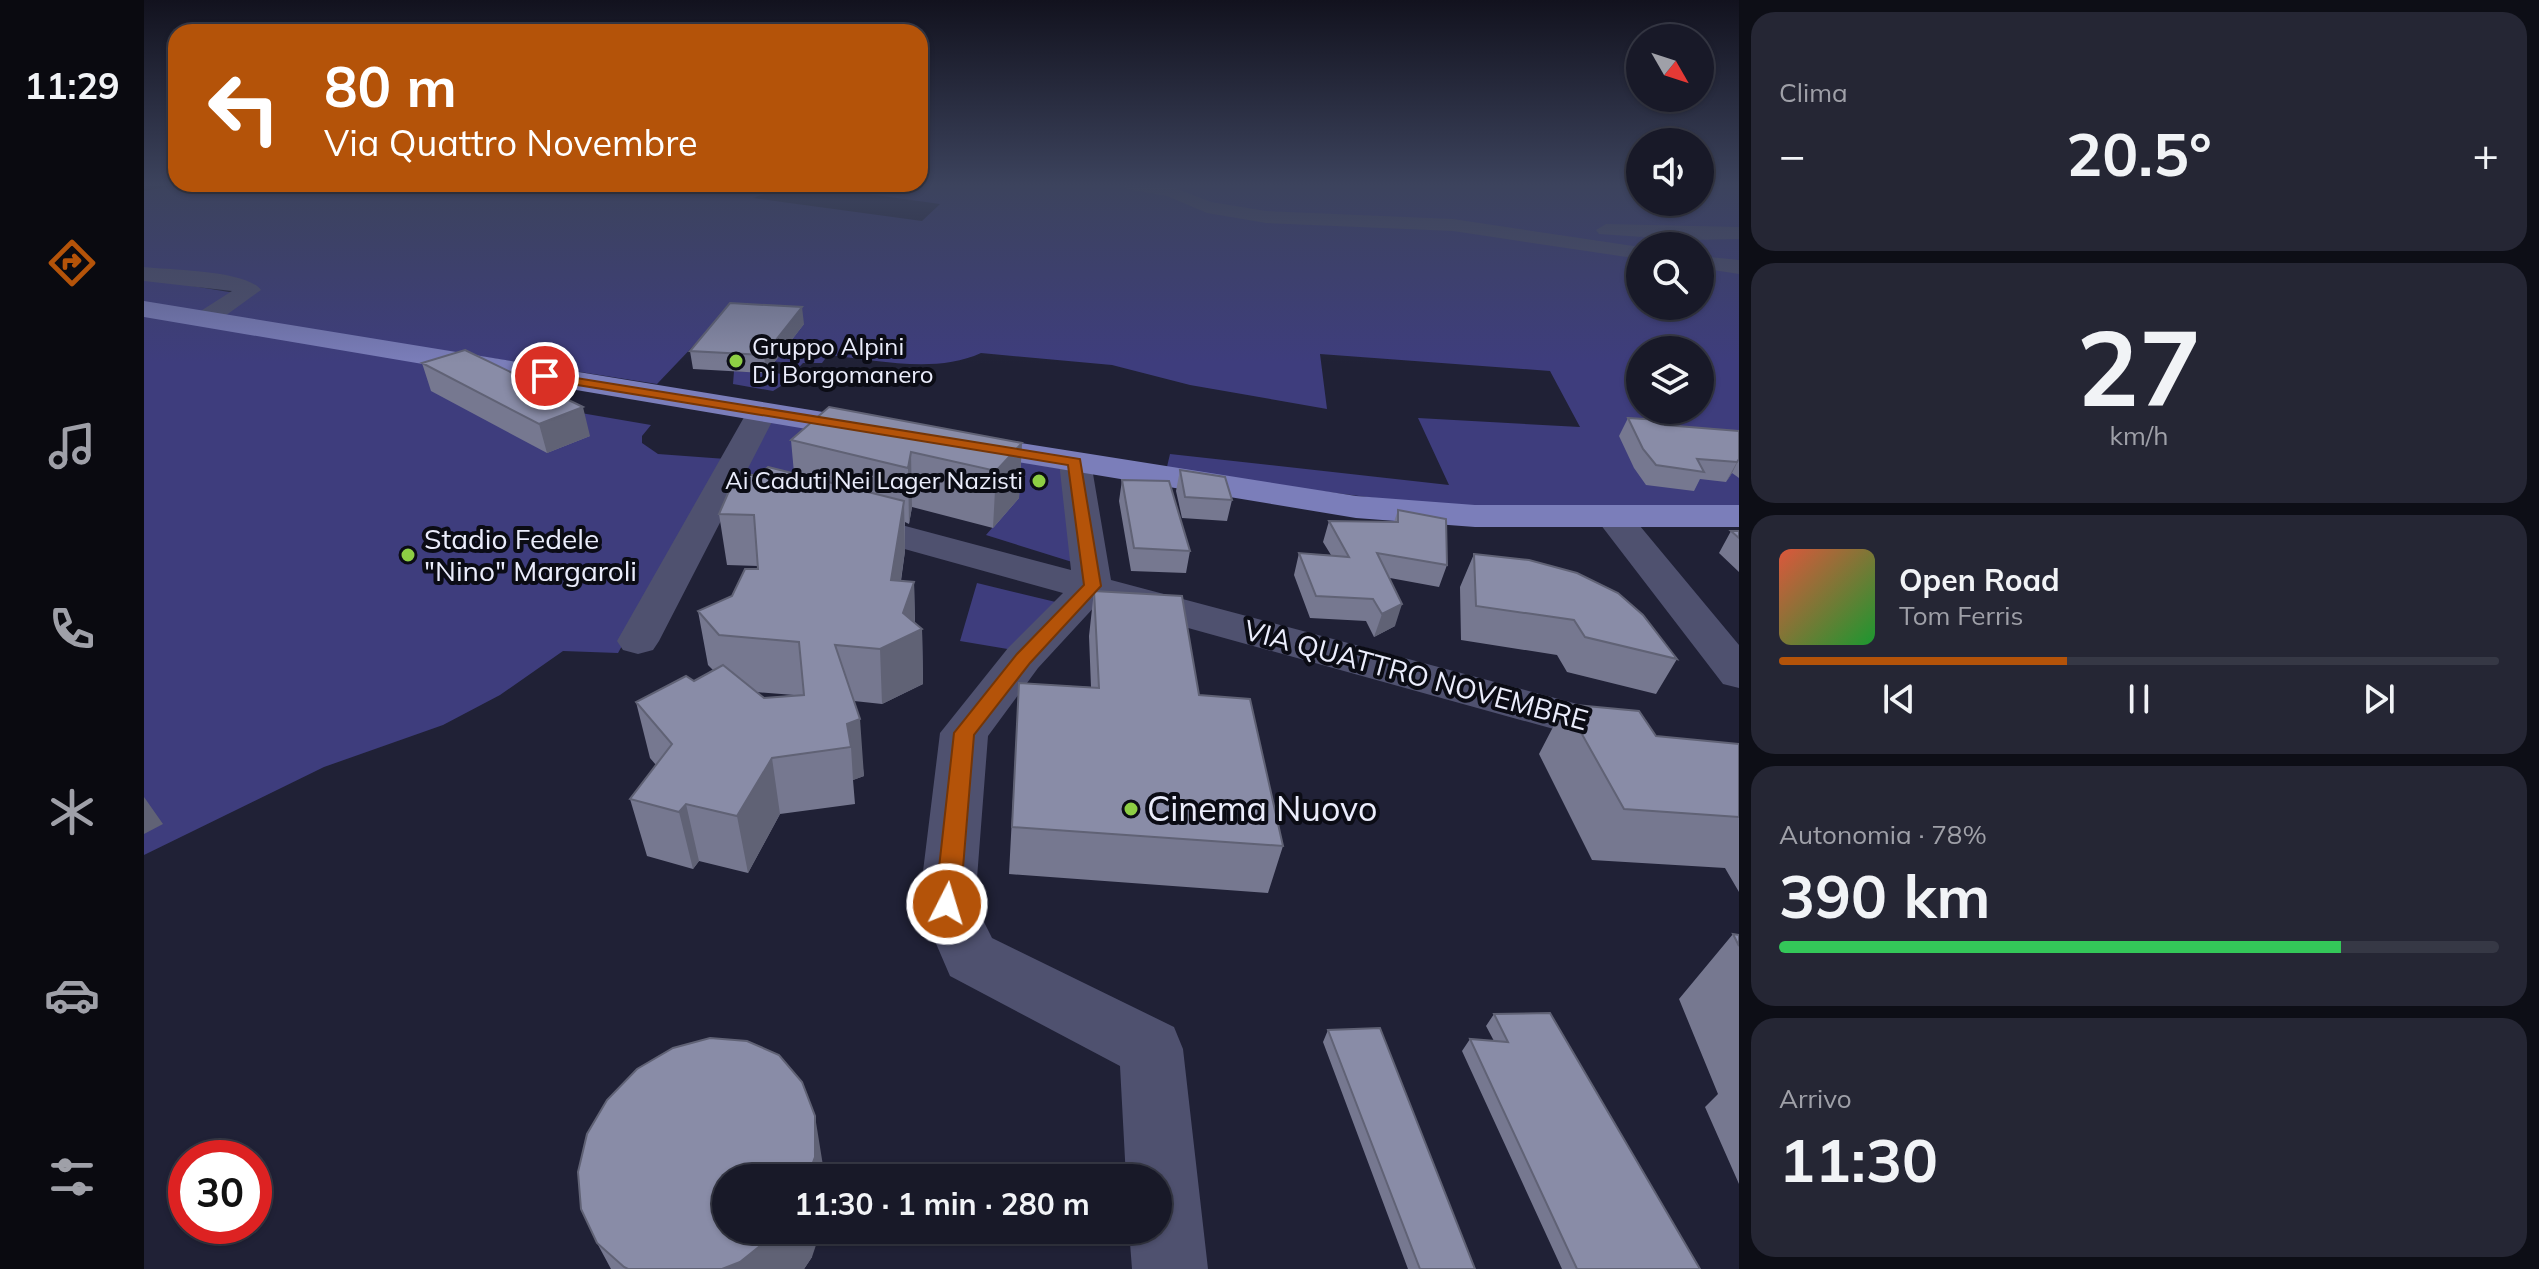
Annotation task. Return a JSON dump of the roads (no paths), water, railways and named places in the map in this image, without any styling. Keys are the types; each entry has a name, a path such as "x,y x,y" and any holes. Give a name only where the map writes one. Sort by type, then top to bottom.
{"main road":[{"path":"144,309 1356,507 1475,516 1739,516"}],"street":[{"path":"1581,244 1626,251"},
{"path":"1714,264 1739,267"},
{"path":"144,274 231,283 250,290 205,319"},
{"path":"638,641 762,412"},
{"path":"1075,462 1092,586 1023,658 964,733 947,904 971,957 1151,1049 1170,1269"},
{"name":"VIA QUATTRO NOVEMBRE","path":"817,514 1092,586 1647,739"},
{"path":"1612,516 1739,674"}],"place":[{"name":"Gruppo Alpini Di Borgomanero","path":"736,361"},
{"name":"Ai Caduti Nei Lager Nazisti","path":"1039,481"},
{"name":"Stadio Fedele \"Nino\" Margaroli","path":"408,555"},
{"name":"Cinema Nuovo","path":"1131,809"}]}
